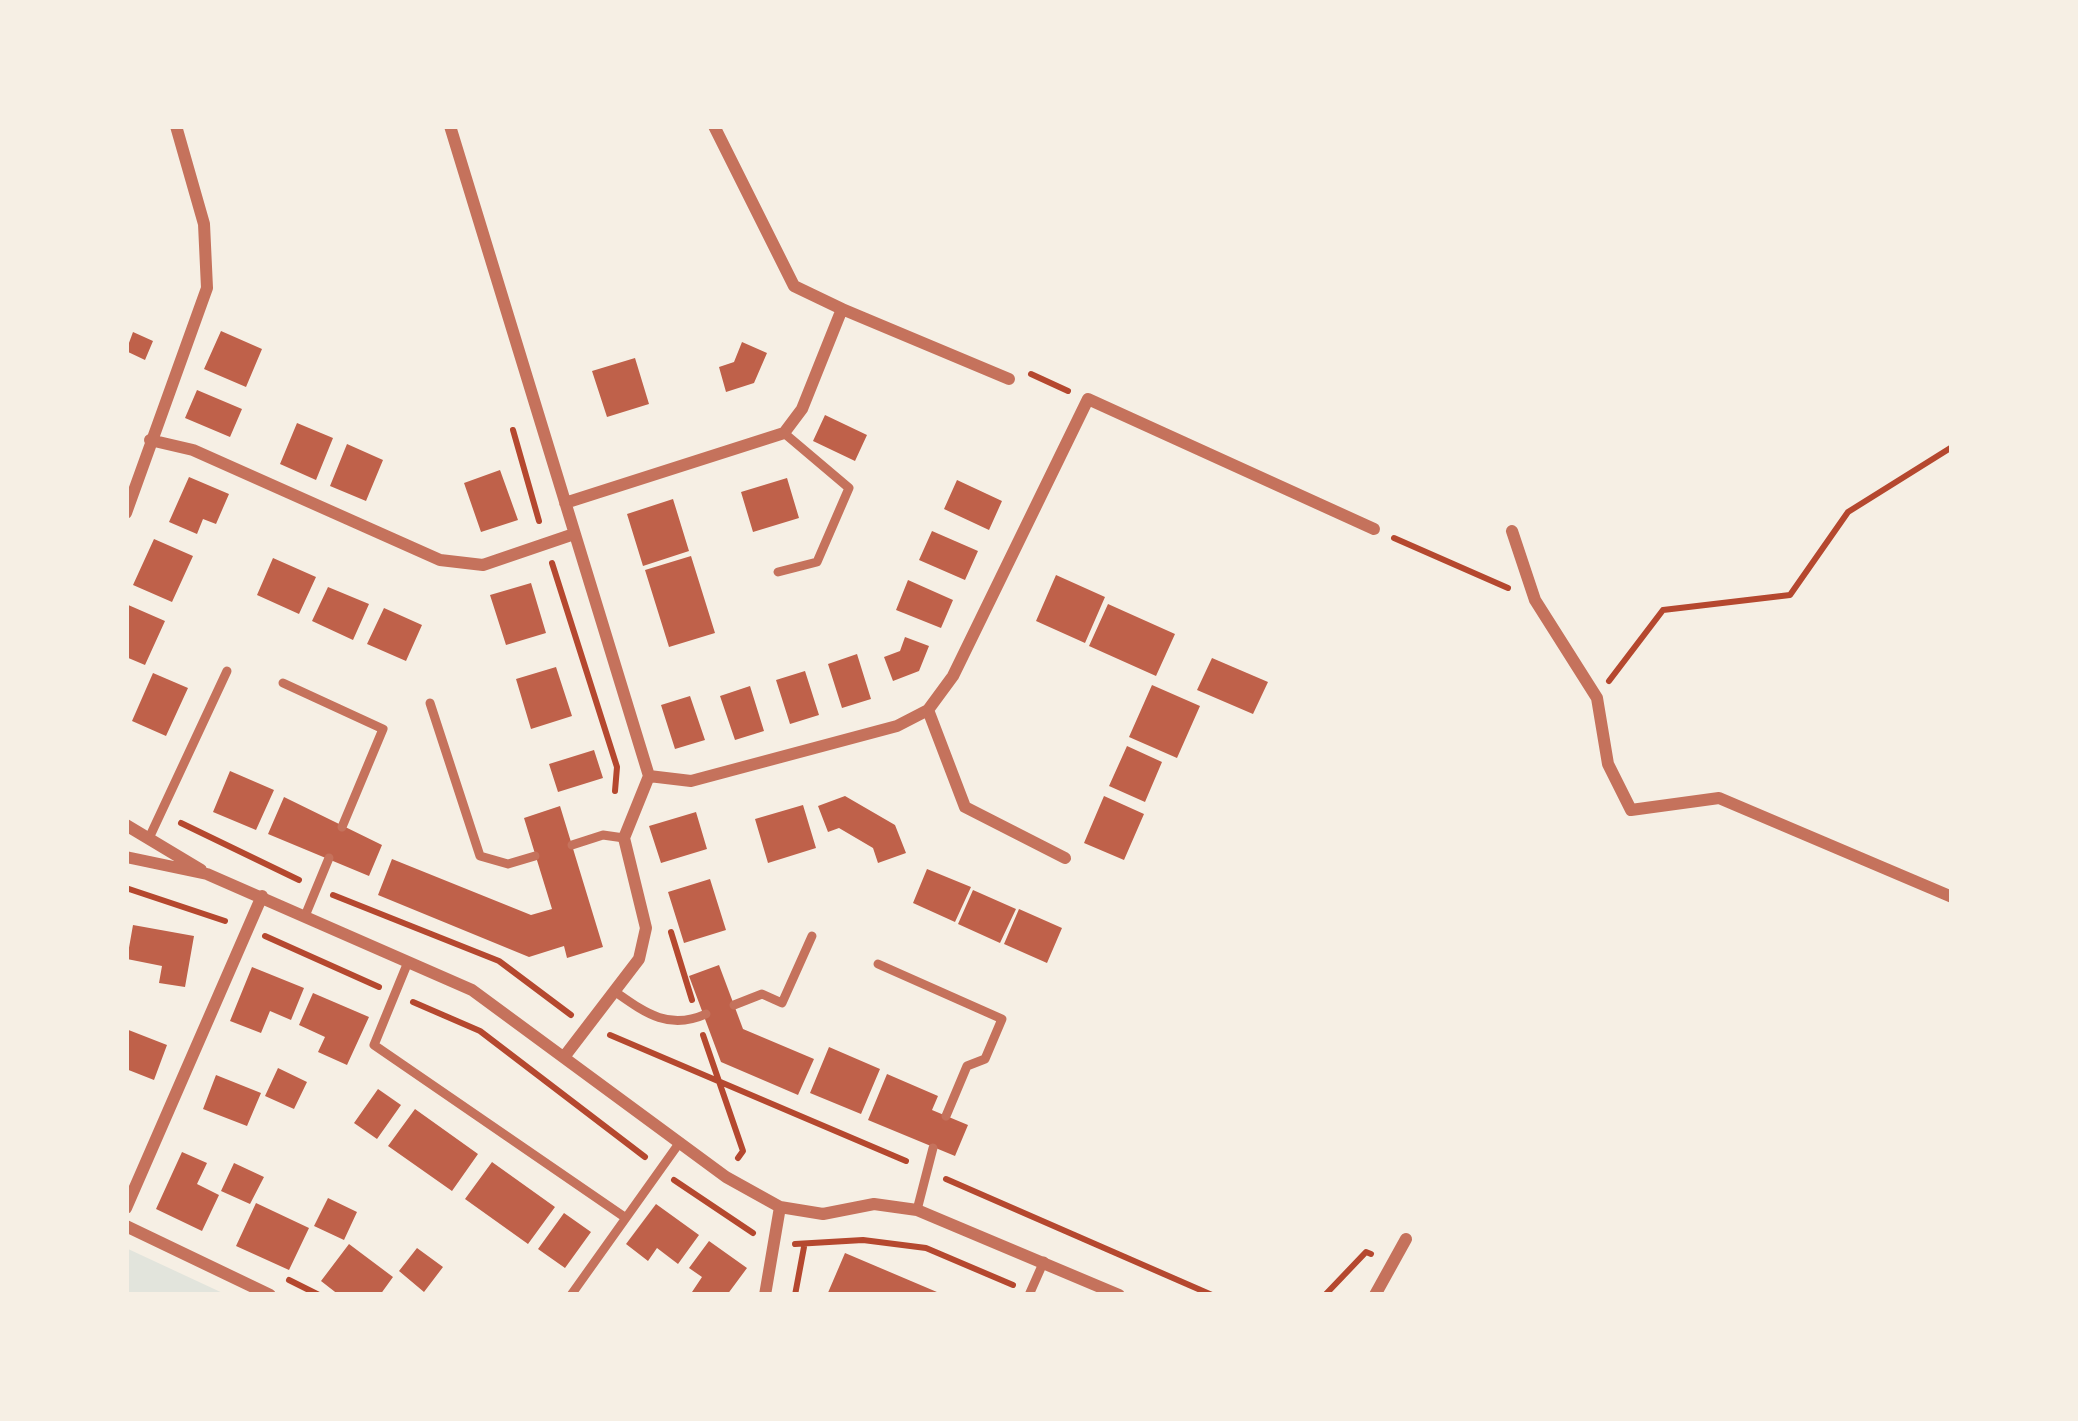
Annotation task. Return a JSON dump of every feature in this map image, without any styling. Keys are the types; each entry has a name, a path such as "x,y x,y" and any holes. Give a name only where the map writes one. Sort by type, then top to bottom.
{"street":[{"path":"126,513 207,289 204,224 176,126"},
{"path":"450,126 650,776 624,838 646,928 639,959 564,1057"},
{"path":"714,126 794,286 1009,379"},
{"path":"565,503 784,433 802,409 842,309"},
{"path":"650,776 691,781 897,726 928,710 953,676 1088,399 1374,529"},
{"path":"150,440 193,450 440,560 483,565 574,534"},
{"path":"1512,531 1535,600 1597,698 1609,764 1631,810 1719,798 1952,897"},
{"path":"928,710 965,807 1064,857"},
{"path":"126,825 207,874"},
{"path":"126,857 207,874 472,990 726,1177 780,1208 823,1214 874,1204 917,1210 1119,1295"},
{"path":"126,1208 262,896"},
{"path":"765,1295 780,1208"},
{"path":"126,1226 270,1295"},
{"path":"1376,1295 1406,1239"}],"lane":[{"path":"778,572 817,562 849,488 784,433"},
{"path":"150,836 227,671"},
{"path":"283,683 383,729 342,827"},
{"path":"430,704 480,856 508,864 536,856"},
{"path":"572,844 603,835 624,838"},
{"path":"305,916 329,858"},
{"path":"734,1005 761,994 782,1003 812,936"},
{"path":"408,962 374,1045 623,1216"},
{"path":"878,964 1001,1019 985,1059 967,1066 946,1116"},
{"path":"614,991 654,1018 702,1016"},
{"path":"571,1295 680,1142"},
{"path":"917,1210 933,1148"},
{"path":"1029,1295 1044,1261"}],"path":[{"path":"1026,372 1088,399"},
{"path":"513,430 617,767 603,835"},
{"path":"1597,698 1663,610 1790,595 1848,512 1952,447"},
{"path":"1374,529 1535,600"},
{"path":"162,814 316,888 499,962 569,1014 719,1084 1212,1295"},
{"path":"668,922 743,1151 704,1204"},
{"path":"569,1014 584,998"},
{"path":"795,1295 803,1247"},
{"path":"1325,1295 1366,1252 1397,1263"},
{"path":"271,1272 319,1295"}],"shaded area":[{"path":"126,1248 227,1295 126,1295"}],"building":[{"path":"221,331 262,349 246,387 204,369"},
{"path":"133,332 153,341 145,360 126,351"},
{"path":"742,342 767,353 754,383 726,392 719,367 734,362"},
{"path":"635,358 649,404 607,417 592,371"},
{"path":"197,390 242,409 230,437 185,418"},
{"path":"825,415 867,435 855,461 813,441"},
{"path":"297,423 333,438 316,480 280,464"},
{"path":"347,444 383,460 366,501 330,486"},
{"path":"500,470 518,520 481,532 464,483"},
{"path":"189,477 229,494 216,524 203,519 197,534 169,522"},
{"path":"787,478 799,518 753,532 741,492"},
{"path":"957,480 1002,501 989,530 944,509"},
{"path":"673,499 689,551 643,566 627,514"},
{"path":"932,531 978,551 965,580 919,560"},
{"path":"154,539 193,556 172,602 133,585"},
{"path":"691,556 715,633 669,647 645,570"},
{"path":"273,558 316,577 299,614 257,595"},
{"path":"1056,575 1105,597 1085,643 1036,621"},
{"path":"908,580 953,600 941,628 896,610"},
{"path":"531,583 546,633 506,645 490,595"},
{"path":"328,587 369,604 353,640 312,621"},
{"path":"126,604 165,621 145,665 126,657"},
{"path":"1108,604 1175,634 1156,676 1089,646"},
{"path":"384,608 422,625 406,661 367,644"},
{"path":"905,637 929,646 919,671 893,681 884,657 900,651"},
{"path":"857,654 871,699 842,708 828,664"},
{"path":"1212,658 1268,682 1253,714 1197,690"},
{"path":"556,667 572,716 531,729 516,679"},
{"path":"805,671 819,715 790,724 776,680"},
{"path":"153,673 188,688 166,736 132,721"},
{"path":"1152,685 1200,706 1177,758 1129,737"},
{"path":"750,686 764,731 735,740 720,696"},
{"path":"690,696 705,740 675,749 661,705"},
{"path":"1127,746 1162,762 1145,802 1109,786"},
{"path":"594,750 603,778 558,792 549,764"},
{"path":"230,771 274,790 256,830 213,812"},
{"path":"845,796 895,825 906,853 878,863 873,848 839,828 828,832 818,806"},
{"path":"1104,796 1144,814 1124,860 1084,843"},
{"path":"284,797 382,845 369,876 268,834"},
{"path":"803,805 816,848 768,863 755,819"},
{"path":"560,806 603,947 567,958 564,946 529,957 378,895 392,859 531,915 552,909 524,818"},
{"path":"696,812 707,849 661,863 649,826"},
{"path":"927,869 971,887 955,922 913,903"},
{"path":"710,879 726,930 684,943 668,892"},
{"path":"973,890 1016,909 1000,943 958,924"},
{"path":"1019,909 1062,928 1047,963 1004,944"},
{"path":"133,925 194,936 185,987 159,983 162,966 127,959"},
{"path":"719,965 743,1029 814,1059 798,1095 721,1062 689,976"},
{"path":"252,967 304,988 291,1020 270,1011 261,1033 230,1021"},
{"path":"313,993 369,1017 347,1065 318,1052 325,1037 299,1025"},
{"path":"126,1029 167,1045 154,1080 126,1069"},
{"path":"829,1047 880,1069 861,1114 810,1093"},
{"path":"278,1068 307,1082 294,1109 265,1096"},
{"path":"887,1074 938,1096 932,1110 968,1125 955,1156 868,1120"},
{"path":"216,1075 261,1093 247,1126 203,1109"},
{"path":"378,1089 401,1105 377,1139 354,1123"},
{"path":"415,1109 478,1154 452,1191 388,1146"},
{"path":"182,1152 207,1163 197,1184 219,1195 202,1231 156,1209"},
{"path":"492,1162 555,1207 528,1244 465,1199"},
{"path":"234,1163 264,1177 250,1204 221,1191"},
{"path":"328,1198 357,1212 344,1240 314,1226"},
{"path":"256,1203 309,1228 289,1270 236,1246"},
{"path":"656,1204 699,1235 678,1264 657,1248 648,1261 626,1244"},
{"path":"564,1213 591,1232 565,1268 538,1249"},
{"path":"709,1241 747,1268 727,1295 690,1295 702,1277 689,1268"},
{"path":"349,1244 393,1277 380,1295 339,1295 321,1281"},
{"path":"417,1248 443,1267 424,1292 399,1271"},
{"path":"845,1253 944,1295 827,1295"}]}
